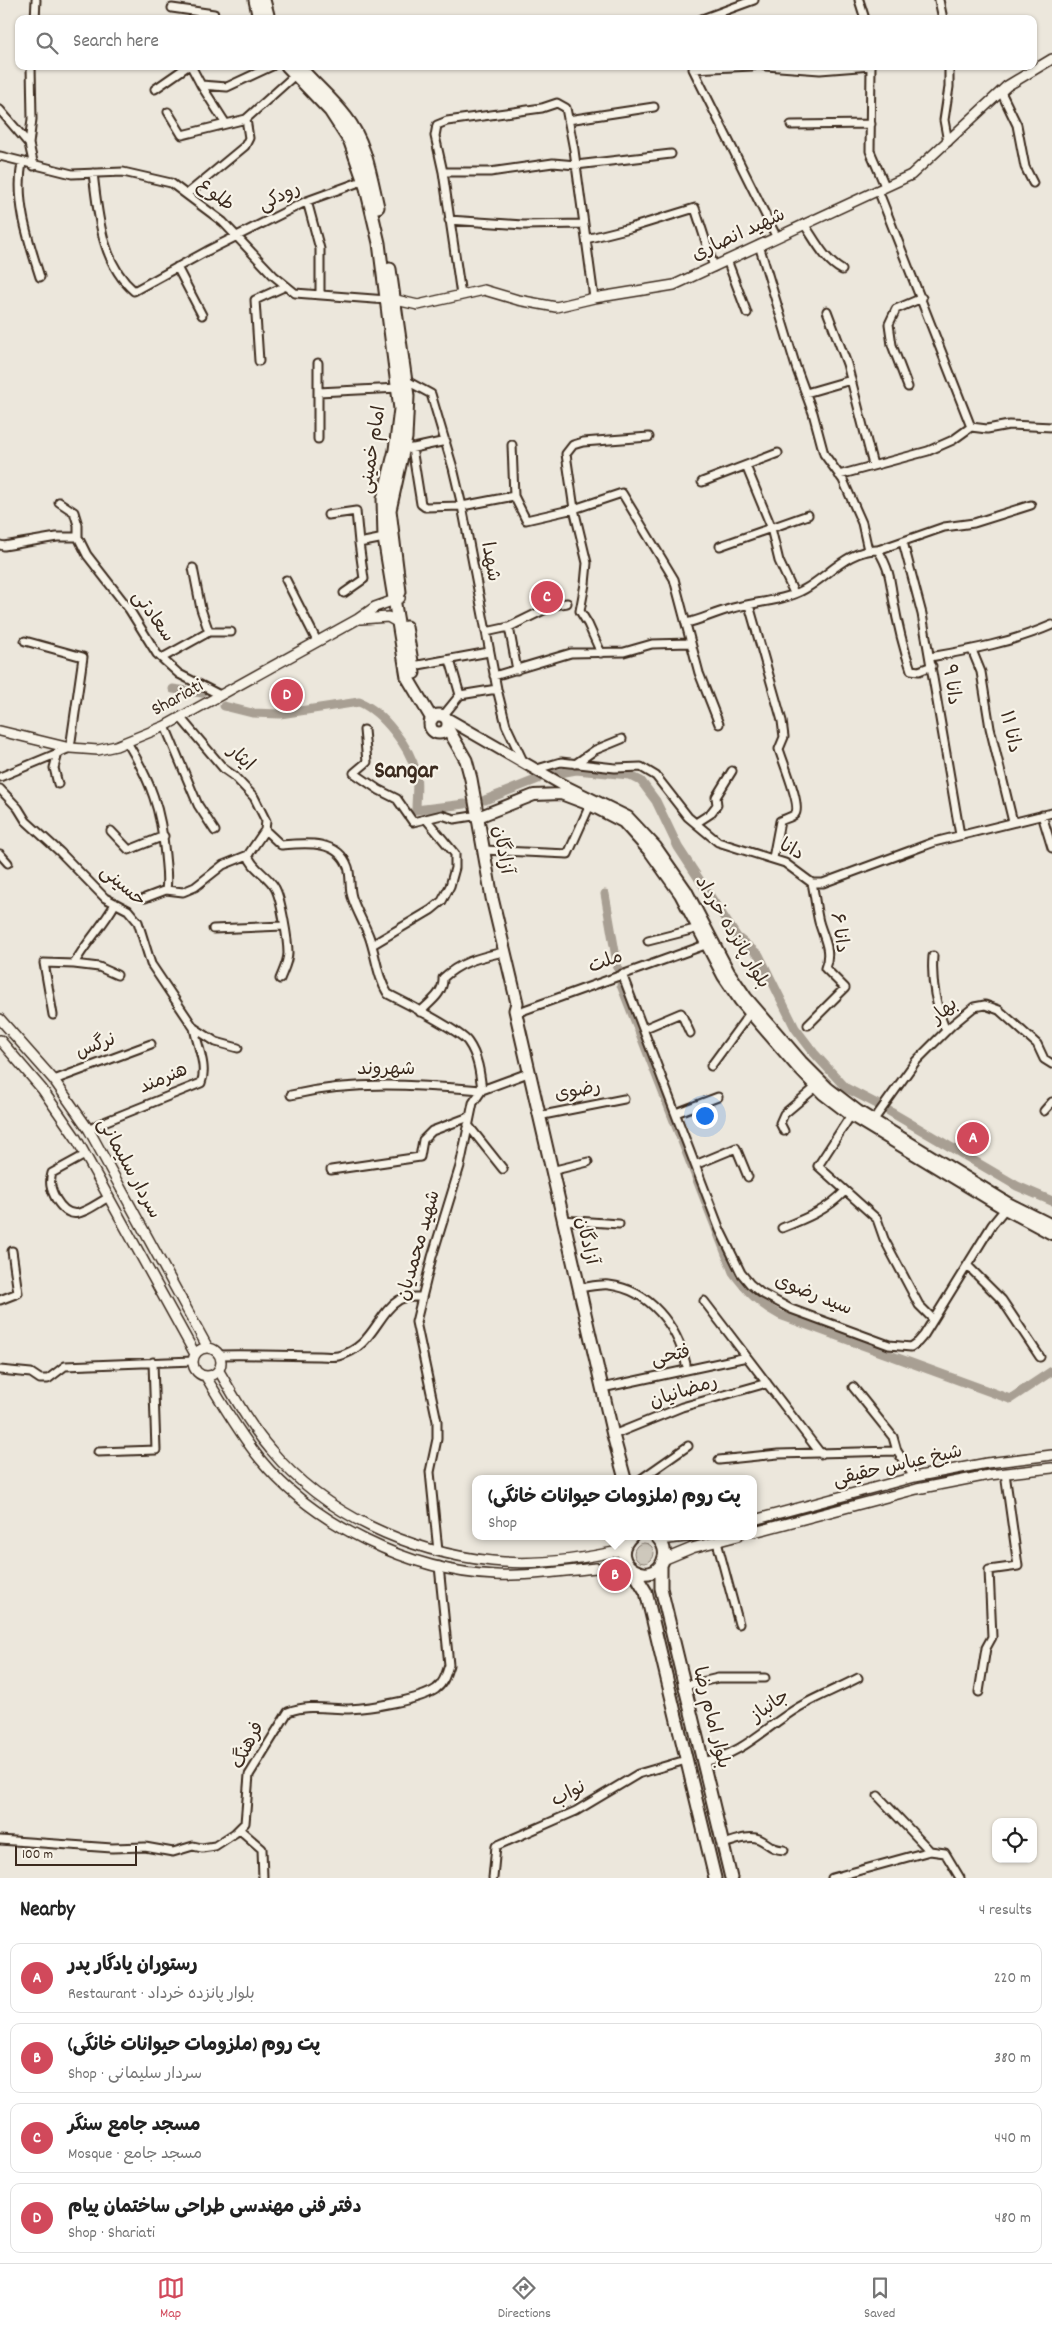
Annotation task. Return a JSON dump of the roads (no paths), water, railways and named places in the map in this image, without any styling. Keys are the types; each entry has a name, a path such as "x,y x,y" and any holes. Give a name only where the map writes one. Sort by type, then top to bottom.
{"main road":[{"path":"255,0 258,15"},
{"path":"264,0 267,15"},
{"name":"امام خمینی","path":"297,71 348,118 360,142 391,300 403,385 400,409 404,449 390,510 398,598 398,622 407,677 442,722"},
{"name":"امام خمینی","path":"404,449 383,499 384,538 413,666 422,692 442,722"},
{"name":"بلوار پانزده خرداد","path":"442,722 537,769 560,784 628,817 656,847 686,890 711,942 746,996 802,1062 828,1088 873,1121 1008,1203 1052,1225"},
{"name":"آزادگان","path":"442,722 466,760 475,816 517,1003 515,1011 528,1073 613,1436 624,1475"},
{"name":"بلوار پانزده خرداد","path":"475,816 534,796 561,794 590,805 623,822 650,852 680,894 699,928 711,942 723,976 750,1013 816,1087 851,1115 1005,1209 1052,1234"},
{"name":"آزادگان","path":"475,816 477,852 510,1005 515,1011"},
{"path":"624,1550 627,1540"},
{"name":"بلوار امام رضا","path":"659,1540 664,1550 661,1588 731,1878"},
{"name":"بلوار امام رضا","path":"624,1550 630,1567 646,1592 714,1878"},
{"path":"630,1567 647,1573 662,1562"}],"street":[{"path":"35,15 36,0"},
{"path":"713,15 754,0"},
{"path":"859,0 864,15"},
{"path":"939,0 941,15"},
{"path":"172,8 214,15"},
{"name":"شهید انصاری","path":"1037,68 1052,59"},
{"path":"31,70 32,119 29,144 34,166"},
{"path":"155,88 183,70"},
{"path":"191,70 226,124"},
{"path":"200,85 227,88 264,70"},
{"path":"693,70 776,236"},
{"path":"871,70 870,150 881,188 972,427"},
{"path":"948,142 944,120 950,70"},
{"name":"شهید انصاری","path":"391,300 418,305 484,290 518,300 556,307 594,298 674,285 776,236 911,175 1007,86 1034,70"},
{"path":"168,112 182,135 246,119 297,71"},
{"path":"1001,92 1017,125 1026,167 1033,183"},
{"path":"461,295 443,172 435,136 437,125 447,121 542,108 556,103 566,108 576,165 594,298"},
{"path":"568,120 654,107"},
{"path":"0,110 29,144"},
{"path":"187,194 245,146 249,138 246,119"},
{"path":"791,126 871,124"},
{"path":"443,172 490,172 553,163 576,165 671,154"},
{"name":"طلوع","path":"0,156 72,174 123,172 172,183 223,222 295,293 391,300"},
{"path":"22,162 20,200 24,223 40,276"},
{"name":"رودکی","path":"93,173 102,233 113,264 134,291 236,236 275,219 307,201 367,179"},
{"path":"307,201 320,249 320,294"},
{"path":"586,239 630,228 694,208 714,266"},
{"path":"449,220 523,225 584,224"},
{"path":"804,224 824,254 835,266 842,270"},
{"path":"759,245 824,454 843,480 862,523 868,550"},
{"path":"727,260 747,314"},
{"path":"177,267 202,315"},
{"path":"259,361 255,300 286,286"},
{"path":"908,387 892,345 889,324 896,309 922,298"},
{"path":"827,311 851,380 873,465"},
{"path":"318,363 318,439"},
{"path":"806,393 851,380"},
{"path":"318,392 403,385"},
{"name":"شهدا","path":"403,385 431,394 446,441 462,506 497,689 506,725 523,762"},
{"path":"839,475 928,451 953,440 972,427 987,429 1009,425 1052,427"},
{"path":"601,653 580,611 587,563 574,509 566,454 573,445 583,442 650,437"},
{"path":"446,441 404,449 421,504 429,508 462,506 514,496"},
{"path":"512,445 514,496 526,520 574,509 622,493 674,579 690,643 708,699 719,724"},
{"path":"702,482 778,454"},
{"path":"746,466 771,529 779,561 794,593"},
{"name":"سعادتی","path":"59,502 74,512 78,525 78,537 87,555 130,610 157,654 179,674 220,695"},
{"path":"686,623 803,590 850,557 868,550 878,550 944,527 974,523 1031,504"},
{"path":"328,515 356,511 364,579 344,593"},
{"path":"720,546 808,515"},
{"path":"0,545 4,546 57,537 78,537"},
{"path":"359,543 384,538"},
{"name":"دانا ۹","path":"903,542 912,573 932,666 960,835"},
{"path":"878,550 886,562 891,579 893,598 911,670 919,671 932,666"},
{"path":"193,568 201,609 209,632"},
{"path":"286,580 317,641"},
{"name":"Shariati","path":"0,731 70,748 98,750 127,742 165,726 398,598"},
{"path":"486,632 508,627 554,605 567,603"},
{"path":"749,605 782,721 784,737 779,749 796,800 797,810 794,815 780,821 773,858"},
{"name":"Shariati","path":"358,619 388,617 398,622"},
{"path":"930,657 972,650 1032,633 1052,625"},
{"path":"508,627 517,670"},
{"path":"162,658 209,632 231,632"},
{"path":"0,776 70,748 84,657 25,641"},
{"path":"494,676 571,653 624,652 652,644 690,643"},
{"name":"دانا ۱۱","path":"972,650 981,672 990,728 1013,822"},
{"path":"413,666 489,652"},
{"path":"450,660 460,695"},
{"path":"442,722 460,695 497,689"},
{"name":"ایثار","path":"180,717 224,769 234,776 254,798 266,821 265,830"},
{"path":"165,726 198,805 214,831"},
{"path":"364,730 367,762 354,772 379,790 397,799 413,822 442,815 454,819 475,816"},
{"path":"575,764 596,750 622,739"},
{"path":"127,742 142,766 162,819 168,877 166,890"},
{"path":"58,753 54,768 58,784"},
{"name":"دانا","path":"537,769 561,762 615,768 642,767 656,776 688,817 718,842 773,858 797,870 812,883 823,883 934,842 1052,813"},
{"path":"696,823 710,814 717,805 716,797 732,771"},
{"name":"حسینی","path":"0,789 18,808 26,820 105,898 128,910 138,922 151,964 194,1028"},
{"path":"483,850 568,854 590,805"},
{"path":"1042,815 1052,848"},
{"path":"372,945 431,910 442,901 450,886 455,868 455,854 426,819"},
{"path":"145,898 166,890 183,892 196,887 223,865 248,855 265,830 281,844 312,843 334,849 343,855 350,879 351,896 372,945 382,984 388,994 458,1032 468,1040 480,1070 482,1090 528,1073"},
{"path":"111,831 129,850 164,836"},
{"path":"0,854 8,863"},
{"path":"248,855 250,861 276,888 288,954 280,979"},
{"name":"دانا ۶","path":"808,1025 845,988 825,968 829,949 819,921 812,883"},
{"path":"74,964 84,945 102,926 115,904"},
{"path":"213,929 284,926"},
{"path":"648,941 699,928"},
{"name":"ملت","path":"515,1011 711,942"},
{"path":"420,1012 439,993 443,986 443,978 448,973 470,960 498,953"},
{"path":"933,956 932,972 935,998 946,1031"},
{"path":"52,1015 44,963 99,967 117,975"},
{"name":"سید رضوی","path":"622,974 720,1230 737,1265 750,1284 761,1293 792,1309 902,1348 911,1347 918,1342 944,1306 992,1225 1005,1209"},
{"name":"بهار","path":"873,1121 916,1060 946,1031 974,1008 985,1005 999,1010 1037,1044 1044,1059 1052,1064"},
{"path":"711,1066 750,1013"},
{"path":"642,1029 681,1014 690,1033"},
{"name":"سردار سلیمانی","path":"0,1020 54,1080 89,1130 208,1348"},
{"path":"194,1028 216,1042 238,1048"},
{"name":"هنرمند","path":"89,1130 99,1124 202,1083 204,1077 203,1065 194,1028"},
{"name":"سردار سلیمانی","path":"0,1040 58,1110 85,1154 194,1357"},
{"name":"نرگس","path":"54,1080 150,1044"},
{"name":"شهروند","path":"291,1095 345,1086 393,1084 482,1090"},
{"path":"784,1131 780,1123 784,1114 816,1087"},
{"name":"شهید محمدیان","path":"438,1551 430,1472 437,1439 437,1421 416,1322 421,1297 460,1166 473,1103 482,1090"},
{"path":"676,1113 718,1097"},
{"name":"رضوی","path":"538,1116 624,1100"},
{"path":"1044,1111 1052,1102"},
{"path":"851,1115 818,1166 876,1219 884,1239 920,1305 933,1319"},
{"path":"331,1170 420,1157 423,1140 432,1132 468,1121 503,1170"},
{"path":"695,1165 736,1148 748,1177"},
{"path":"85,1154 52,1173 50,1182 53,1192 62,1208 68,1214 76,1214 109,1197"},
{"path":"551,1171 588,1162"},
{"path":"782,1228 819,1213 834,1203 845,1191"},
{"path":"562,1220 619,1224"},
{"path":"0,1300 18,1292 12,1252"},
{"path":"968,1266 1002,1300 1040,1357"},
{"path":"578,1288 608,1285 628,1289 647,1300 662,1314 675,1334 682,1347 686,1364"},
{"path":"220,1355 256,1353 277,1356 338,1356 353,1350 369,1338 389,1309 400,1300 421,1297"},
{"path":"704,1301 821,1454"},
{"path":"201,1349 215,1350 220,1355 222,1366 213,1376 206,1377 199,1374 194,1368 194,1357 201,1349"},
{"path":"0,1370 30,1373 40,1379 48,1379 65,1366 153,1362 194,1357"},
{"name":"فتحی","path":"602,1388 747,1357"},
{"path":"98,1452 156,1450 153,1362"},
{"path":"219,1371 252,1426 271,1451 301,1481 323,1499 381,1532 438,1551 493,1562 552,1561 624,1550"},
{"path":"206,1377 240,1434 285,1486 315,1510 376,1544 406,1557 439,1566 493,1575 521,1576 630,1567"},
{"name":"رمضانیان","path":"613,1436 682,1407 767,1383"},
{"path":"853,1387 893,1436 897,1451 914,1476"},
{"path":"647,1475 688,1446"},
{"path":"719,1460 778,1454 897,1451"},
{"name":"شیخ عباس حقیقی","path":"757,1519 914,1476 987,1463 1052,1455"},
{"name":"شیخ عباس حقیقی","path":"757,1531 917,1489 1005,1473 1052,1468"},
{"path":"979,1692 986,1648 992,1636 989,1570 1018,1566 1005,1473"},
{"path":"662,1562 692,1548 724,1540"},
{"path":"717,1542 739,1624"},
{"name":"فرهنگ","path":"239,1829 245,1823 249,1776 288,1712 310,1706 348,1709 375,1707 436,1689 444,1681 450,1665 446,1644 439,1566"},
{"path":"684,1686 718,1678 765,1678"},
{"name":"جانباز","path":"703,1762 723,1758 740,1749 800,1706 858,1678"},
{"name":"نواب","path":"494,1878 496,1846 576,1811 638,1774 686,1760"},
{"path":"878,1796 930,1851"},
{"path":"0,1840 112,1848 145,1847 173,1852 193,1846 202,1848 214,1846 239,1829 262,1849 263,1878"},
{"path":"723,1844 751,1838 758,1839 773,1849 784,1850"},
{"path":"832,1878 930,1851 945,1853 960,1878"}],"waterway":[{"path":"173,689 202,693"},
{"path":"224,706 252,713 280,714 359,702 386,722 409,753 417,778 416,810 465,804"},
{"path":"555,774 576,770 629,775 641,781 656,801 678,847 737,937 759,955 795,1028 814,1053 846,1088 877,1104 1017,1186 1052,1201"},
{"path":"485,800 538,779"},
{"path":"605,894 618,969"},
{"path":"621,985 733,1272 754,1296 780,1315 1010,1399 1052,1371"}],"place":[{"name":"مسجد جامع سنگر","path":"547,597"},
{"name":"دفتر فنی مهندسی طراحی ساختمان پیام","path":"287,695"},
{"name":"رستوران یادگار پدر","path":"973,1138"},
{"name":"پت روم (ملزومات حیوانات خانگی)","path":"615,1575"}],"district":[{"name":"Sangar","path":"406,772"}]}
